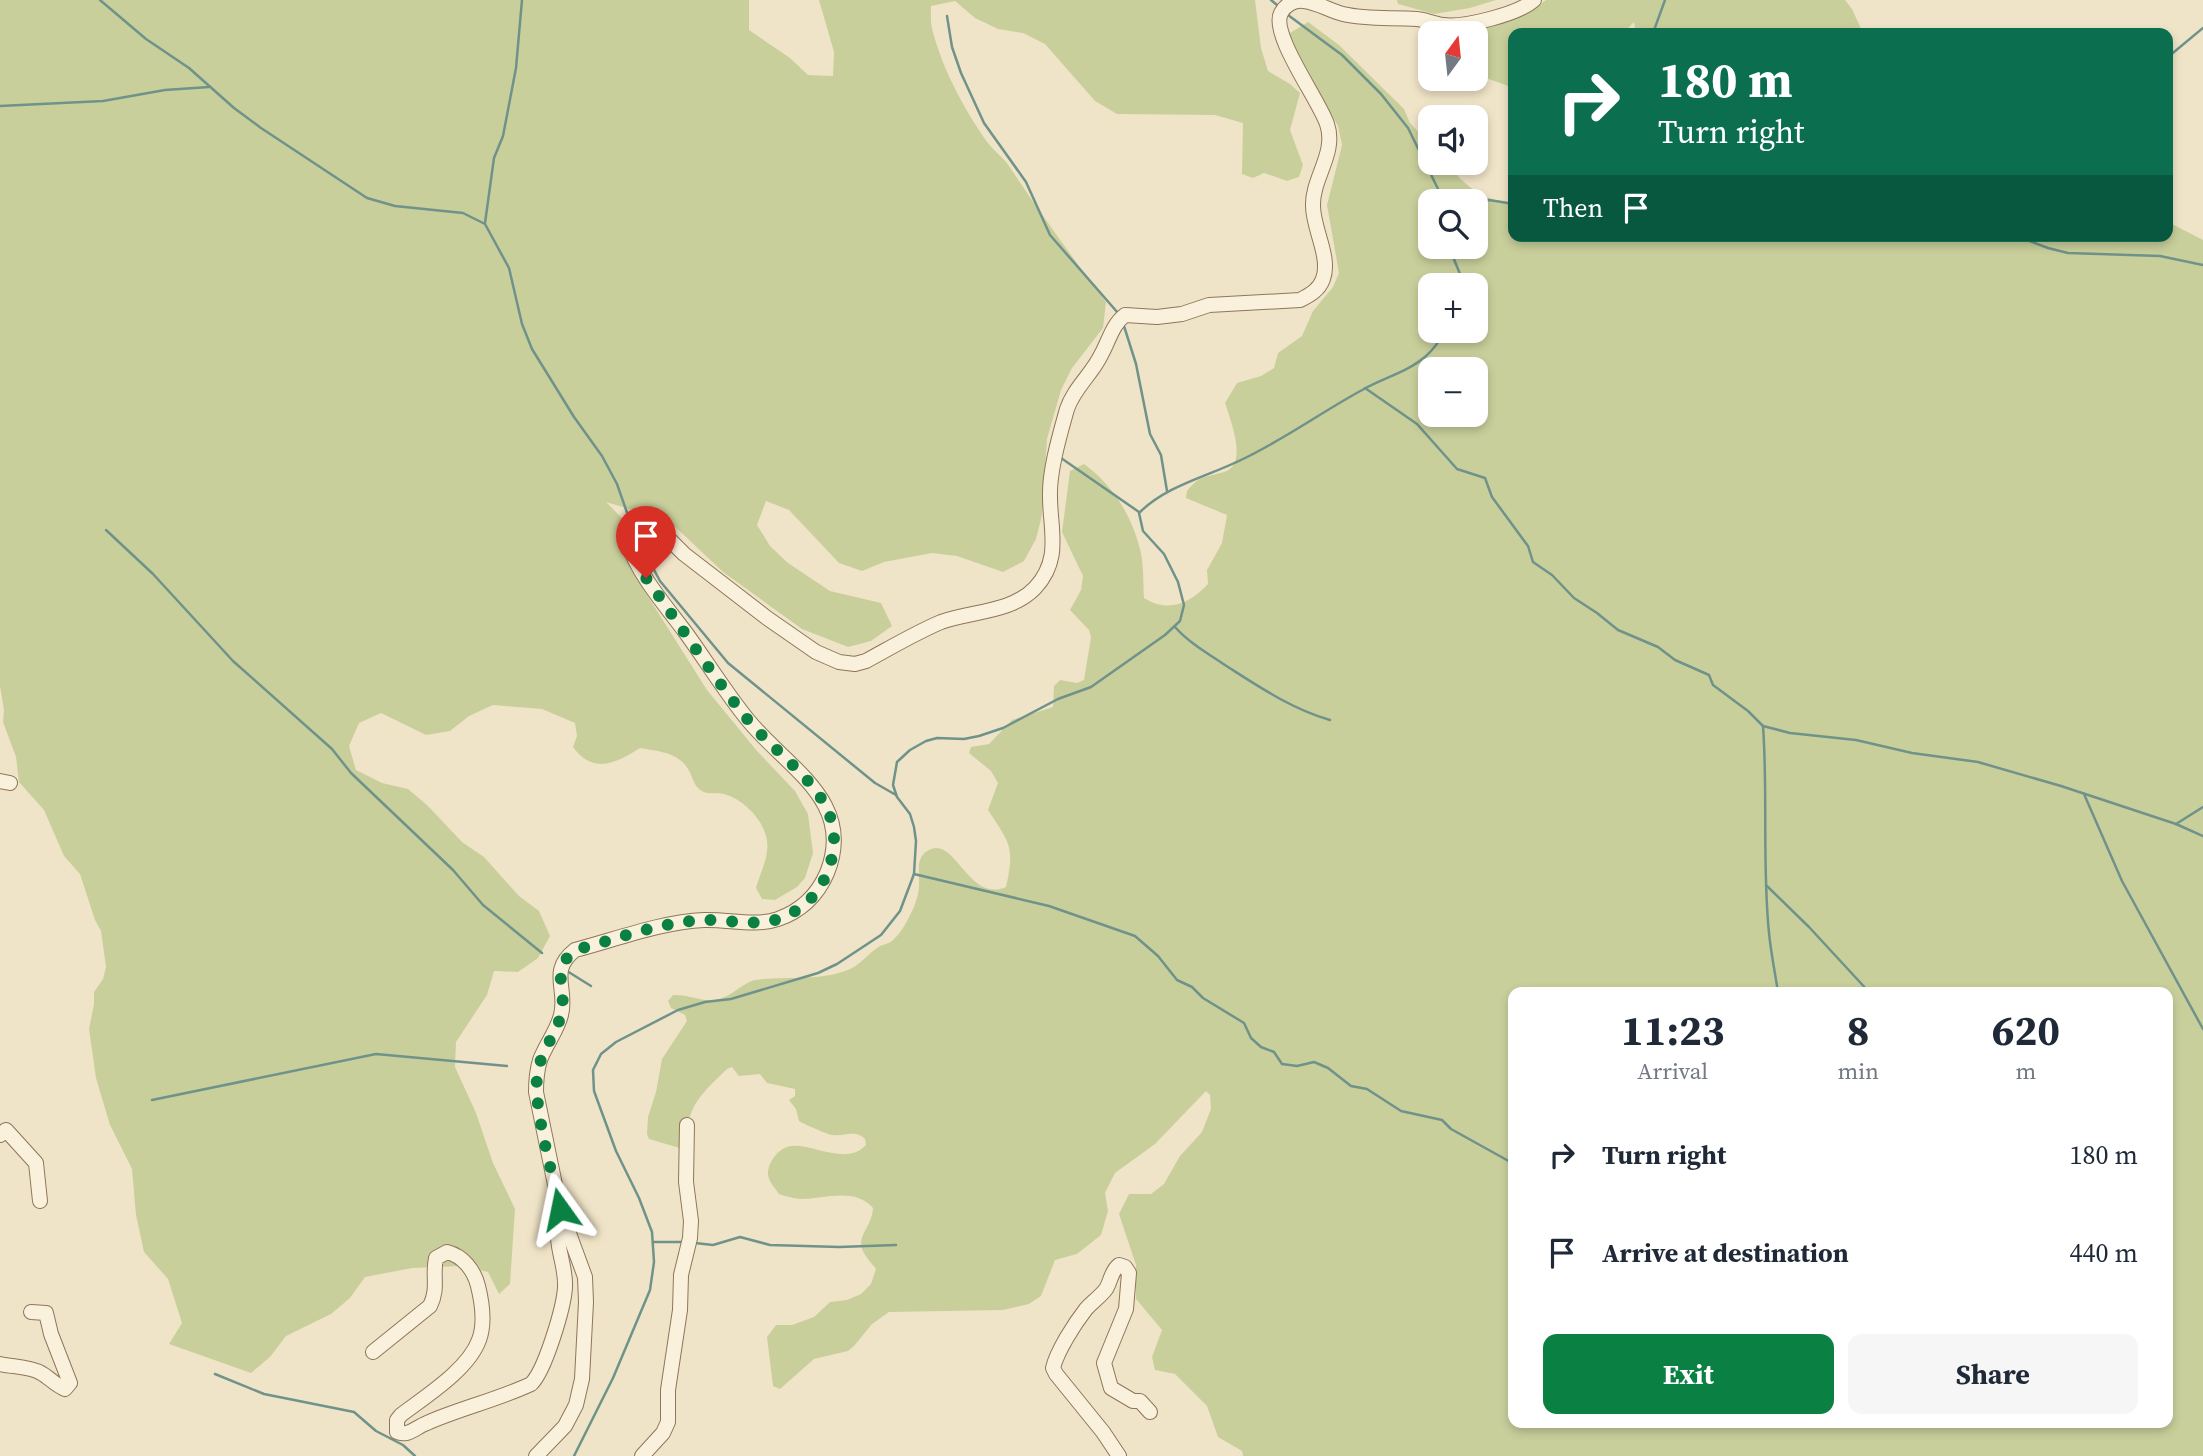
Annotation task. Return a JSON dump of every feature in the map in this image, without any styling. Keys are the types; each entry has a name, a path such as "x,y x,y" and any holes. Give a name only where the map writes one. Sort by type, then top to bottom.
{"street":[{"path":"536,1456 565,1426 576,1405 582,1379 586,1302 585,1277 560,1209 536,1092 541,1058 561,1016 563,1002 560,969 575,950 675,923 776,920 803,907 816,894 830,864 835,841 831,818 818,792 749,721 733,699 646,578 629,543 630,533 635,528 646,525 658,528 684,554 767,618 816,652 839,662 855,664 866,661 943,622 1014,603 1037,586 1047,570 1052,553 1053,521 1049,498 1051,480 1067,409 1072,397 1100,357 1117,321 1125,315 1157,317 1182,314 1209,306 1300,300 1318,288 1323,279 1325,267 1313,206 1327,155 1328,125 1286,48 1279,21 1286,7 1294,1 1302,1 1359,17 1418,19 1443,25 1458,25 1514,11 1534,0"},
{"path":"642,1456 663,1433 668,1422 668,1390 680,1310 681,1275 690,1238 687,1125"},
{"path":"0,1135 6,1130 36,1163 40,1201"},
{"path":"373,1352 430,1306 436,1289 436,1258 441,1254 453,1254 465,1261 477,1280 482,1304 480,1339 470,1358 401,1415 397,1420 397,1432 408,1433 426,1423 531,1384 544,1366 565,1290 564,1263 558,1238 569,1231"},
{"path":"1119,1456 1104,1432 1053,1368 1076,1325 1108,1285 1114,1269 1119,1265 1125,1267 1129,1273 1126,1309 1104,1363 1111,1388 1133,1401 1140,1401 1150,1412"},
{"path":"0,1364 26,1367 65,1389 70,1383 46,1313 31,1311"}],"green space":[{"path":"0,0 749,0 749,30 790,58 808,75 833,76 834,52 819,0 1255,0 1261,48 1268,71 1300,93 1290,130 1303,165 1299,177 1287,181 1264,173 1253,178 1242,174 1243,123 1215,115 1117,114 1095,101 1045,44 1023,33 998,29 975,18 955,1 931,6 931,26 937,46 971,118 988,143 1009,166 1106,302 1103,328 1072,368 1061,390 1047,439 1042,515 1036,539 1024,561 1003,572 957,556 932,553 884,562 862,571 839,563 789,510 766,501 757,525 770,546 788,563 830,591 881,603 892,626 871,641 848,647 802,629 723,572 669,521 606,502 622,518 621,544 630,568 707,690 757,751 795,791 808,814 813,853 805,878 797,887 775,900 762,899 756,888 767,851 761,824 741,802 724,794 701,790 684,763 673,756 640,748 614,762 597,764 581,756 573,747 577,736 575,723 542,709 493,705 469,716 450,731 426,735 381,713 359,723 349,746 356,770 382,783 408,789 427,805 462,842 484,857 519,896 539,911 550,936 538,958 518,972 494,971 487,995 456,1042 455,1067 476,1113 493,1163 515,1209 510,1284 499,1294 488,1272 461,1266 412,1268 365,1277 350,1298 331,1314 286,1336 270,1357 251,1373 169,1344 182,1323 168,1279 144,1252 136,1215 132,1169 110,1125 96,1078 89,1029 94,992 103,979 106,967 101,931 80,874 64,856 44,810 19,782 16,757 3,722 0,686"},
{"path":"1397,0 1496,0 1434,14 1398,4"},
{"path":"1546,0 1845,0 1861,28 1635,28 1634,22 1628,28 1508,28 1508,86 1488,79 1488,26 1517,17"},
{"path":"1308,22 1339,45 1404,109 1410,123 1418,131 1418,175 1457,175 1473,189 1418,189 1418,259 1488,259 1488,197 1508,202 1508,242 2173,242 2173,225 2203,240 2203,1456 1243,1456 1242,1451 1218,1437 1207,1406 1175,1374 1155,1370 1152,1357 1162,1330 1136,1299 1136,1265 1119,1214 1129,1194 1151,1194 1164,1184 1180,1156 1202,1132 1211,1109 1210,1095 1206,1091 1155,1144 1115,1173 1105,1193 1108,1211 1101,1235 1077,1254 1055,1260 1041,1296 1029,1304 1003,1310 889,1312 872,1324 848,1351 814,1359 780,1389 773,1386 767,1337 776,1325 792,1325 814,1317 830,1302 847,1300 861,1294 871,1284 876,1269 861,1245 873,1208 848,1196 802,1199 779,1194 769,1178 769,1166 778,1152 787,1147 800,1146 830,1153 850,1154 866,1145 865,1139 853,1134 829,1134 799,1121 796,1109 789,1100 795,1096 795,1089 767,1083 760,1074 739,1076 732,1067 716,1079 696,1104 688,1122 683,1149 649,1139 648,1117 662,1059 687,1021 685,1015 671,1008 668,1001 673,995 719,999 755,980 823,976 855,966 880,946 893,940 903,928 918,894 920,860 931,849 948,853 982,887 993,890 1006,887 1010,862 1009,846 988,810 998,783 991,771 969,753 971,747 989,744 1012,720 1053,707 1054,686 1060,680 1077,683 1084,680 1091,637 1089,630 1070,610 1081,590 1083,576 1062,532 1070,471 1084,464 1103,481 1120,502 1132,525 1141,555 1144,598 1161,605 1178,604 1193,597 1208,584 1207,570 1222,543 1227,515 1186,498 1187,491 1200,479 1231,468 1237,451 1225,403 1237,383 1261,376 1274,368 1278,353 1302,336 1313,311 1333,287 1339,273 1327,205 1342,145 1338,126 1291,43 1290,33"}],"waterway":[{"path":"100,0 146,39 189,68 234,108 367,198 395,206 463,213 485,224 509,268 522,324 532,349 602,456 617,484 631,524"},
{"path":"485,223 494,158 503,136 516,68 522,0"},
{"path":"1271,0 1277,5"},
{"path":"1655,28 1665,0"},
{"path":"1288,15 1342,55 1381,94 1408,128 1438,189"},
{"path":"947,16 952,47 984,123 1026,182 1050,235 1118,313"},
{"path":"2173,53 2203,28"},
{"path":"0,106 103,101 165,90 209,87"},
{"path":"1488,200 1508,203"},
{"path":"2032,242 2068,253 2160,256 2203,265"},
{"path":"1454,259 1460,273"},
{"path":"1124,326 1136,364 1150,434 1161,455 1167,491"},
{"path":"574,1456 613,1378 650,1290 654,1262 652,1232 616,1151 594,1091 593,1070 601,1054 616,1042 678,1010 705,1002 731,999 818,973 837,964 881,935 900,911 914,874 914,827 910,814 897,797 893,785 897,762 926,741 979,736 1003,728 1058,699 1091,687 1165,635 1180,621 1184,605 1178,582 1164,554 1143,531 1139,513 1162,495 1259,451 1364,389 1419,362 1438,343"},
{"path":"1365,388 1417,424 1457,469 1485,478 1492,497 1528,546 1533,562 1552,575 1574,598 1618,630 1658,647 1675,660 1709,675 1713,685 1763,726 1790,733 1856,740 1912,753 1978,762 2061,786 2176,824 2203,836"},
{"path":"1061,458 1139,512"},
{"path":"106,530 153,574 233,661 332,749 351,773 453,870 483,905 542,953"},
{"path":"636,536 660,581 728,663 875,783 896,795"},
{"path":"1175,627 1200,649 1265,690 1290,704 1330,720"},
{"path":"1763,726 1767,907 1777,987"},
{"path":"2084,794 2122,881 2203,1029"},
{"path":"2176,824 2203,807"},
{"path":"914,874 1049,906 1135,936 1158,956 1177,980 1192,987 1203,998 1244,1023 1251,1038 1261,1047 1274,1052 1282,1064 1297,1066 1314,1062 1328,1068 1351,1086 1367,1089 1401,1111 1442,1120 1451,1129 1508,1161"},
{"path":"1767,886 1864,987"},
{"path":"567,971 591,986"},
{"path":"152,1100 376,1054 507,1066"},
{"path":"695,1243 713,1245 740,1237 770,1245 896,1245"},
{"path":"653,1242 685,1242"},
{"path":"215,1374 264,1394 354,1412 376,1431 403,1445 415,1456"}],"route":[{"path":"560,1209 536,1092 541,1058 561,1016 563,1002 560,969 567,957 575,950 675,923 776,920 803,907 816,894 824,881 835,841 831,818 818,792 749,721 646,578"}]}
